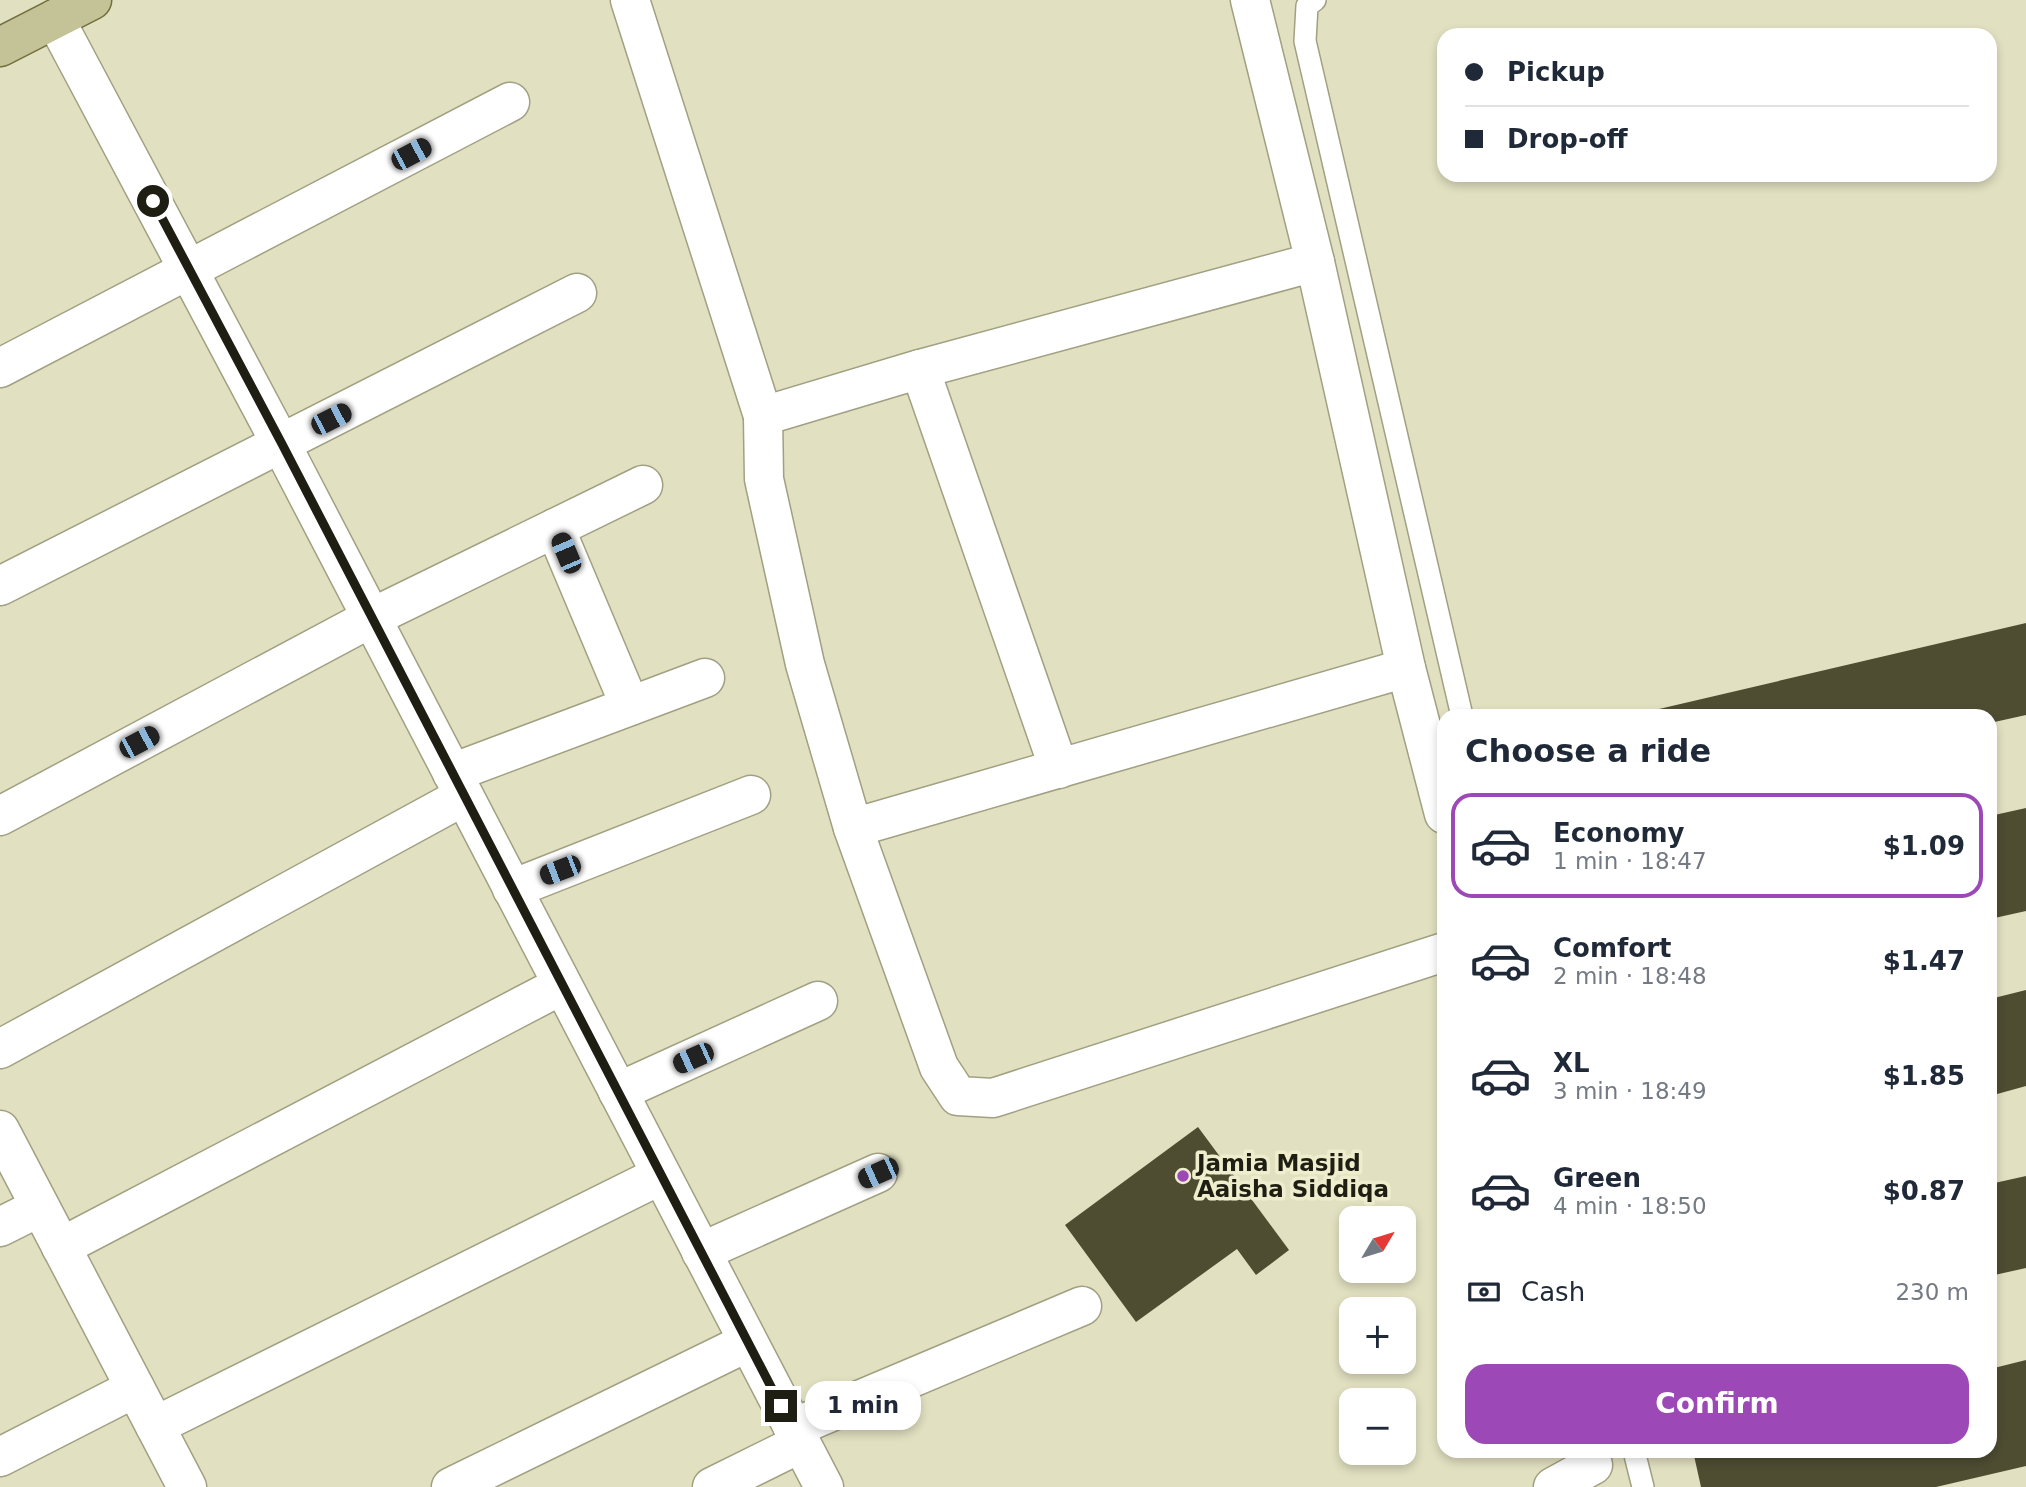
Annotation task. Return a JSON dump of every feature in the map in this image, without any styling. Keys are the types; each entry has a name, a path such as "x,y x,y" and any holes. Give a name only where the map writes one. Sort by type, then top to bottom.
{"main road":[{"path":"0,47 92,0"}],"street":[{"path":"630,0 763,416 764,479 805,664 853,828 939,1067 958,1096 993,1098 1437,954"},
{"path":"1250,0 1315,262 1406,668 1437,787"},
{"path":"55,19 282,444 824,1487"},
{"path":"0,368 510,102"},
{"path":"763,416 920,369 1315,262"},
{"path":"0,586 577,293"},
{"path":"920,369 1059,769"},
{"path":"0,816 371,618 643,485"},
{"path":"555,528 630,706"},
{"path":"853,828 1406,668"},
{"path":"0,1049 458,784 630,706 705,678"},
{"path":"512,889 751,795"},
{"path":"61,1247 562,985"},
{"path":"618,1092 818,1001"},
{"path":"0,1130 187,1487"},
{"path":"701,1252 878,1173"},
{"path":"155,1426 661,1175"},
{"path":"0,1227 40,1207"},
{"path":"712,1487 797,1435 1082,1306"},
{"path":"451,1487 748,1342"},
{"path":"0,1457 135,1388"},
{"path":"1553,1487 1594,1468"}],"lane":[{"path":"1315,0 1307,6 1305,41 1460,709"},
{"path":"1636,1458 1643,1487"}],"building":[{"path":"2026,623 2026,715 1997,721 1997,709 1659,709"},
{"path":"2026,808 2026,911 1997,917 1997,814"},
{"path":"2026,990 2026,1086 1997,1094 1997,997"},
{"name":"Jamia Masjid Aaisha Siddiqa","path":"1198,1127 1289,1250 1256,1275 1237,1249 1136,1322 1065,1225"},
{"path":"2026,1176 2026,1268 1997,1274 1997,1182"},
{"path":"2026,1360 2026,1466 1936,1487 1701,1487 1695,1458 1997,1458 1997,1367"}],"place":[{"name":"Jamia Masjid Aaisha Siddiqa","path":"1183,1176"}],"route":[{"path":"153,201 781,1406"}]}
